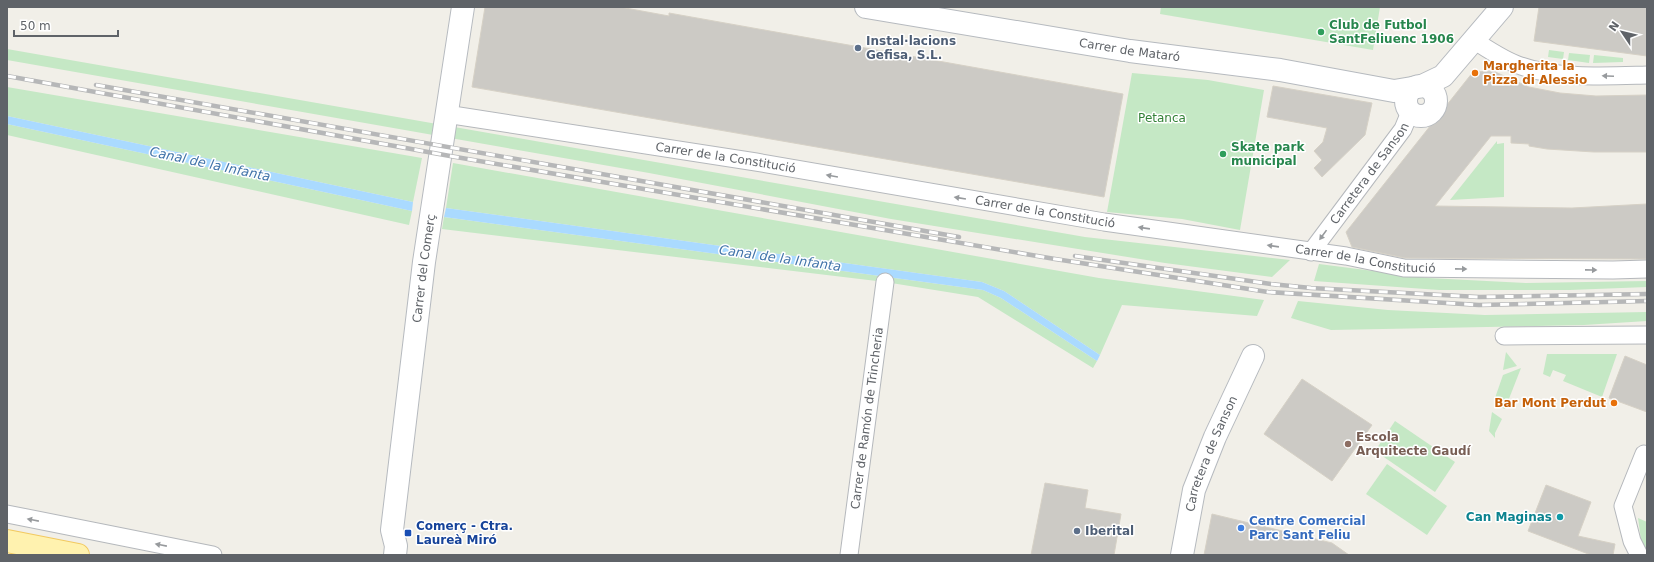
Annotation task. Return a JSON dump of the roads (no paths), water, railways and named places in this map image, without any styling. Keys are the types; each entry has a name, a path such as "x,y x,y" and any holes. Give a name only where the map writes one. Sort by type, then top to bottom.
{"main road":[{"path":"7,541 78,555"}],"street":[{"name":"Carrer del Comerç","path":"395,555 396,546 392,530 424,262 463,7"},
{"name":"Carrer de Mataró","path":"866,7 1130,51 1280,70 1404,103 1425,90 1443,76 1475,41"},
{"path":"1502,7 1475,41 1520,66 1539,72 1620,76 1647,75"},
{"path":"1404,103 1420,117 1428,115 1436,106 1425,90"},
{"name":"Carretera de Sanson","path":"1311,252 1403,129 1404,103"},
{"name":"Carrer de la Constitució","path":"446,114 756,162 1104,222 1346,256 1404,268 1647,269"},
{"name":"Carrer de Ramón de Trincheria","path":"849,555 885,282"},
{"path":"1504,336 1647,335"},
{"name":"Carretera de Sanson","path":"1182,555 1194,490 1215,437 1253,356"},
{"path":"1639,555 1632,541 1623,506 1644,454 1647,455"},
{"path":"7,514 213,555"},
{"name":"Carrer del Comerç","path":"381,555 382,544 392,530"}],"water":[{"name":"Canal de la Infanta","path":"7,116 413,202 412,211 7,124"},
{"name":"Canal de la Infanta","path":"446,208 982,282 1004,291 1100,355 1097,361 1001,298 983,290 444,217"}],"railway":[{"path":"7,76 450,156 1055,259 1268,292 1479,305 1647,301"},
{"path":"96,85 959,237"},
{"path":"1075,256 1271,284 1311,288 1479,297 1647,294"}],"place":[{"name":"Club de Futbol SantFeliuenc 1906","path":"1321,32"},
{"name":"Instal·lacions Gefisa, S.L.","path":"858,48"},
{"name":"Margherita la Pizza di Alessio","path":"1475,73"},
{"name":"Skate park municipal","path":"1223,154"},
{"name":"Bar Mont Perdut","path":"1614,403"},
{"name":"Escola Arquitecte Gaudí","path":"1348,444"},
{"name":"Can Maginas","path":"1560,517"},
{"name":"Centre Comercial Parc Sant Feliu","path":"1241,528"},
{"name":"Iberital","path":"1077,531"},
{"name":"Comerç - Ctra. Laureà Miró","path":"408,533"}],"park label":[{"name":"Petanca","path":"1162,118"}]}
